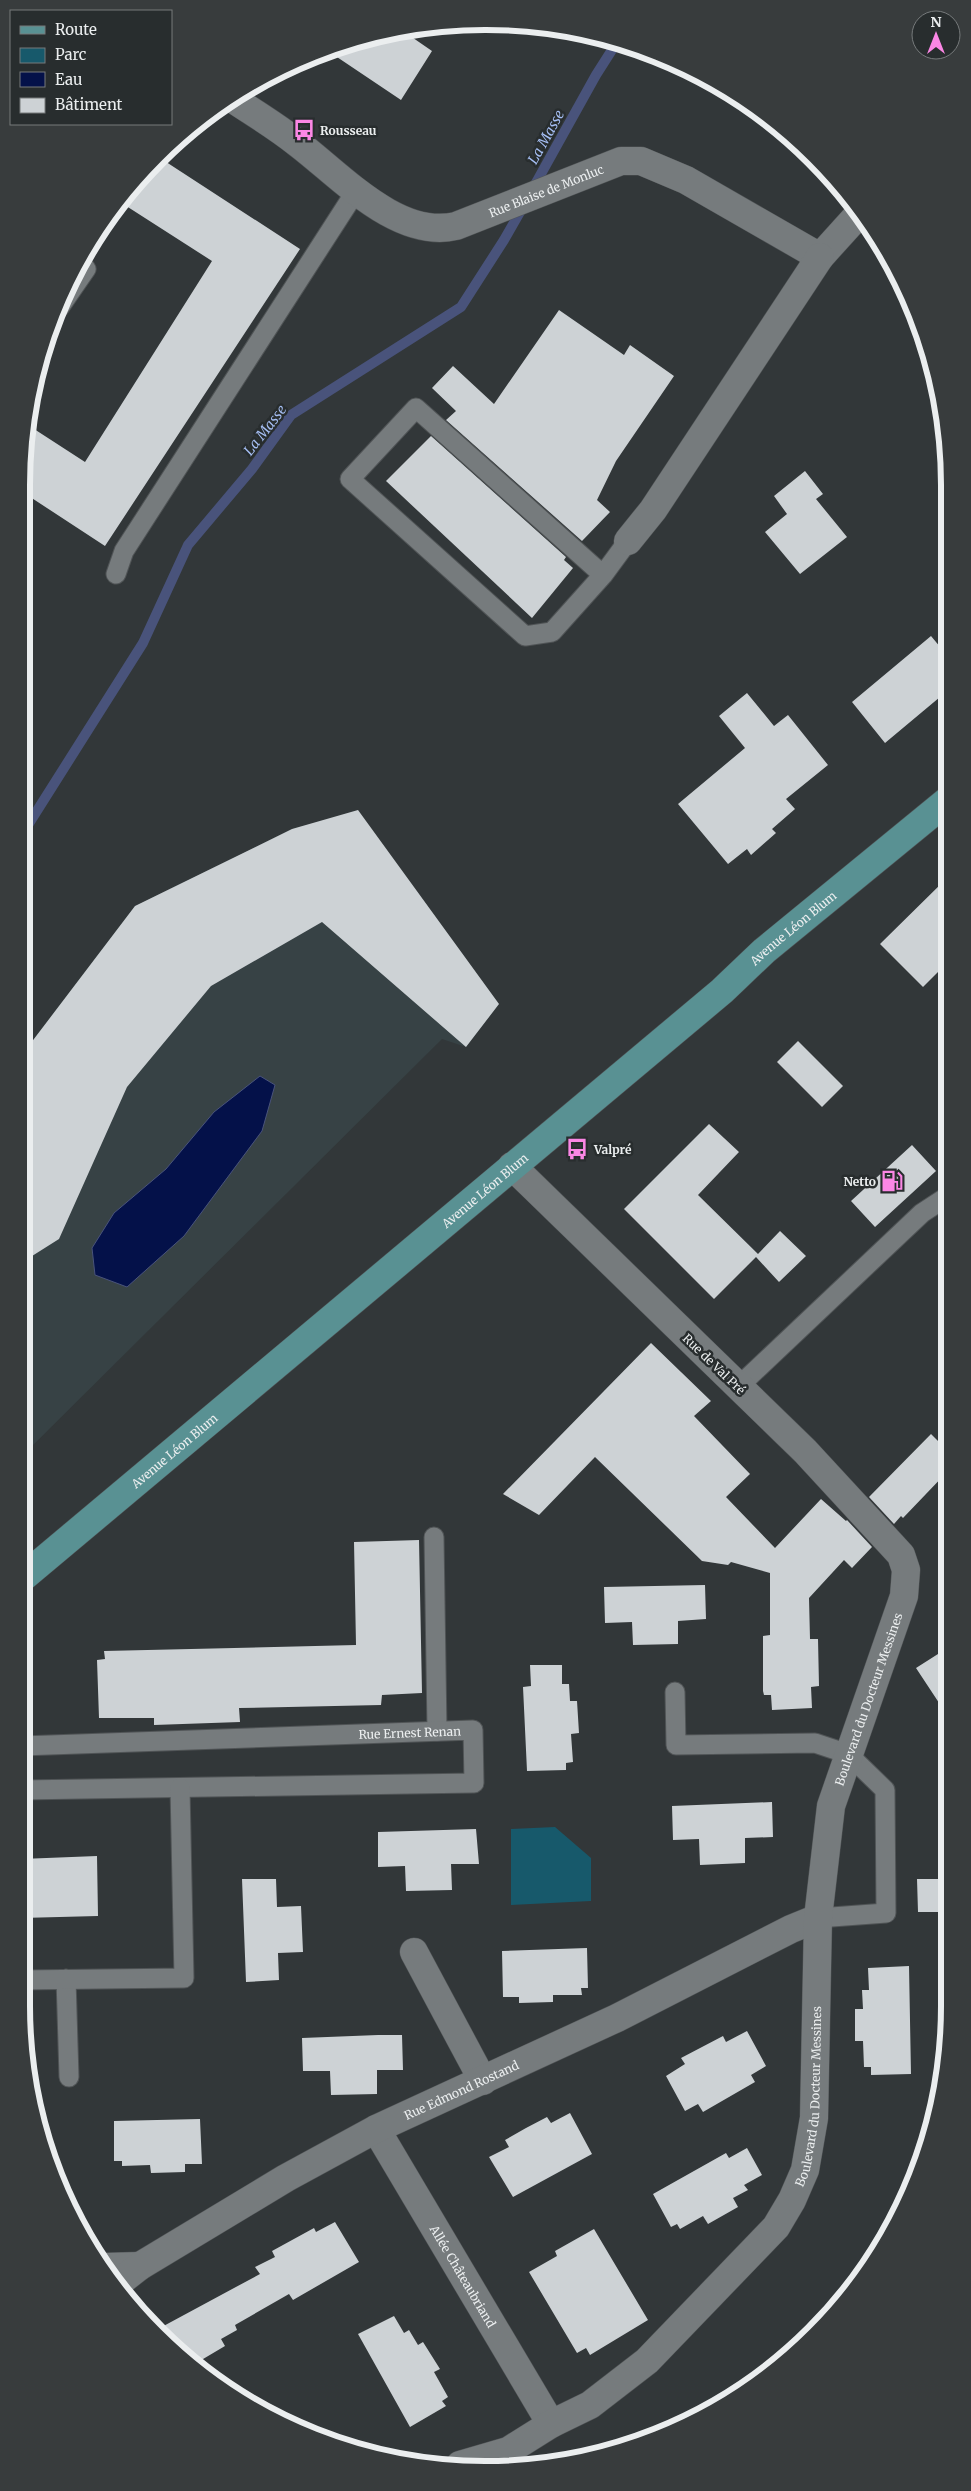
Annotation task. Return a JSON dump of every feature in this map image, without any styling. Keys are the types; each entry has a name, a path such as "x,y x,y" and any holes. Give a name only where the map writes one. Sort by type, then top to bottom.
{"main road":[{"name":"Avenue Léon Blum","path":"30,1571 722,991 764,951 941,805"}],"street":[{"name":"Rue Blaise de Monluc","path":"239,102 296,142 356,191 396,216 421,227 456,226 621,161 642,161 686,180 820,257"},
{"path":"628,541 653,510 820,257 855,219"},
{"name":"Rue de Val Pré","path":"512,1166 805,1452 901,1555 906,1570"},
{"name":"Boulevard du Docteur Messines","path":"475,2461 508,2451 551,2424 590,2405 647,2361 776,2227 792,2200 805,2170 814,2118 818,1918 831,1806 904,1596 906,1570"},
{"name":"Rue Edmond Rostand","path":"122,2280 140,2266 286,2178 376,2129 625,2014 791,1929 818,1918"},
{"path":"414,1952 483,2081"},
{"name":"Allée Châteaubriand","path":"376,2129 551,2424"},
{"path":"112,2267 140,2266"}],"lane":[{"path":"116,574 124,551 356,191"},
{"path":"603,576 416,408 350,479 525,636 552,632 603,576 628,541"},
{"path":"738,1387 922,1213 941,1201"},
{"path":"434,1537 437,1731"},
{"path":"675,1692 676,1746 815,1743 848,1754 885,1790 886,1913 818,1918"},
{"name":"Rue Ernest Renan","path":"30,1746 473,1730 474,1783 30,1790"},
{"path":"30,1980 184,1978 180,1788"},
{"path":"66,1979 69,2077"}],"shaded area":[{"path":"358,811 499,1004 466,1047 442,1039 30,1448 30,1044 135,906 292,829"}],"green space":[{"path":"555,1827 591,1858 591,1901 511,1905 511,1829"}],"water":[{"path":"260,1076 275,1085 262,1131 184,1236 127,1287 95,1275 92,1248 114,1213 166,1169 214,1112"}],"building":[{"path":"411,37 432,51 401,100 335,56"},
{"path":"165,161 300,249 105,546 30,497 34,429 85,462 212,261 126,206"},
{"path":"559,310 624,355 630,345 674,376 616,461 597,500 610,512 582,541 446,420 456,411 432,388 453,366 494,404"},
{"path":"431,436 566,557 564,560 573,568 532,618 386,481"},
{"path":"805,471 823,494 816,499 847,537 800,574 765,532 787,514 774,496"},
{"path":"931,636 941,648 941,696 885,743 852,702"},
{"path":"747,693 774,726 788,715 828,765 786,799 795,809 772,829 776,833 751,855 747,849 728,864 678,804 745,748 719,716"},
{"path":"358,810 499,1004 466,1047 322,922 211,986 127,1087 59,1239 30,1257 30,1044 135,906 292,829"},
{"path":"941,884 941,969 923,987 880,944"},
{"path":"798,1041 843,1086 822,1107 777,1062"},
{"path":"709,1124 739,1152 698,1195 758,1254 780,1231 806,1256 779,1282 756,1257 714,1299 624,1209"},
{"path":"912,1145 936,1171 875,1227 851,1201"},
{"path":"651,1343 711,1401 694,1416 750,1474 726,1497 775,1548 821,1499 847,1520 872,1547 852,1568 844,1560 809,1598 810,1639 818,1639 819,1686 811,1687 812,1708 772,1710 771,1695 764,1695 763,1636 770,1635 770,1573 731,1562 728,1565 702,1561 595,1457 539,1515 503,1494"},
{"path":"931,1434 941,1444 941,1478 903,1518 901,1516 894,1524 869,1497"},
{"path":"419,1540 422,1693 382,1695 381,1705 239,1708 240,1722 154,1725 154,1718 99,1718 97,1660 105,1659 104,1651 356,1645 354,1542"},
{"path":"705,1585 706,1619 678,1621 678,1644 633,1645 632,1622 605,1623 604,1587"},
{"path":"941,1652 941,1706 916,1668"},
{"path":"530,1665 562,1665 562,1684 569,1684 570,1701 577,1701 579,1733 571,1734 573,1762 566,1763 566,1770 527,1771 523,1687 531,1686"},
{"path":"772,1802 773,1837 745,1838 745,1863 700,1865 699,1839 673,1840 672,1806"},
{"path":"476,1829 479,1864 451,1864 452,1890 406,1891 405,1866 378,1867 378,1832"},
{"path":"97,1856 98,1916 30,1918 30,1859"},
{"path":"242,1879 276,1879 277,1907 301,1906 303,1952 278,1953 279,1980 246,1982"},
{"path":"917,1879 941,1879 941,1912 918,1912"},
{"path":"587,1948 588,1988 581,1988 582,1995 553,1995 553,2002 519,2003 519,1997 503,1997 502,1951"},
{"path":"909,1966 911,2074 871,2075 871,2067 864,2067 863,2041 855,2041 855,2009 863,2009 862,1990 869,1990 868,1968"},
{"path":"747,2031 766,2066 751,2075 755,2082 703,2112 698,2104 685,2111 666,2076 685,2064 681,2058 723,2036 726,2042"},
{"path":"402,2035 403,2070 377,2070 377,2094 331,2095 330,2071 303,2071 302,2038"},
{"path":"570,2113 592,2154 513,2197 489,2157 509,2147 505,2140 526,2128 547,2117 551,2123"},
{"path":"200,2119 202,2164 185,2164 185,2172 151,2173 150,2165 122,2166 122,2161 114,2161 114,2121"},
{"path":"747,2148 762,2175 744,2185 748,2190 733,2198 738,2207 708,2224 703,2216 680,2229 677,2224 671,2227 653,2194 726,2153 729,2158"},
{"path":"335,2222 359,2262 293,2300 289,2294 235,2325 237,2330 221,2339 225,2346 200,2361 162,2327 260,2274 255,2267 275,2257 272,2251 314,2228 316,2232"},
{"path":"594,2229 648,2320 590,2355 586,2348 577,2353 529,2272 557,2256 555,2251"},
{"path":"394,2316 404,2333 409,2330 418,2345 423,2342 440,2369 434,2372 448,2397 442,2401 446,2406 410,2427 358,2334"}],"waterway":[{"name":"La Masse","path":"532,190 613,49"},
{"name":"La Masse","path":"30,822 143,643 188,545 252,469 291,415 461,307 524,205"}],"place":[{"name":"Rousseau","path":"304,130"},
{"name":"Valpré","path":"577,1149"},
{"name":"Netto","path":"892,1181"}]}
